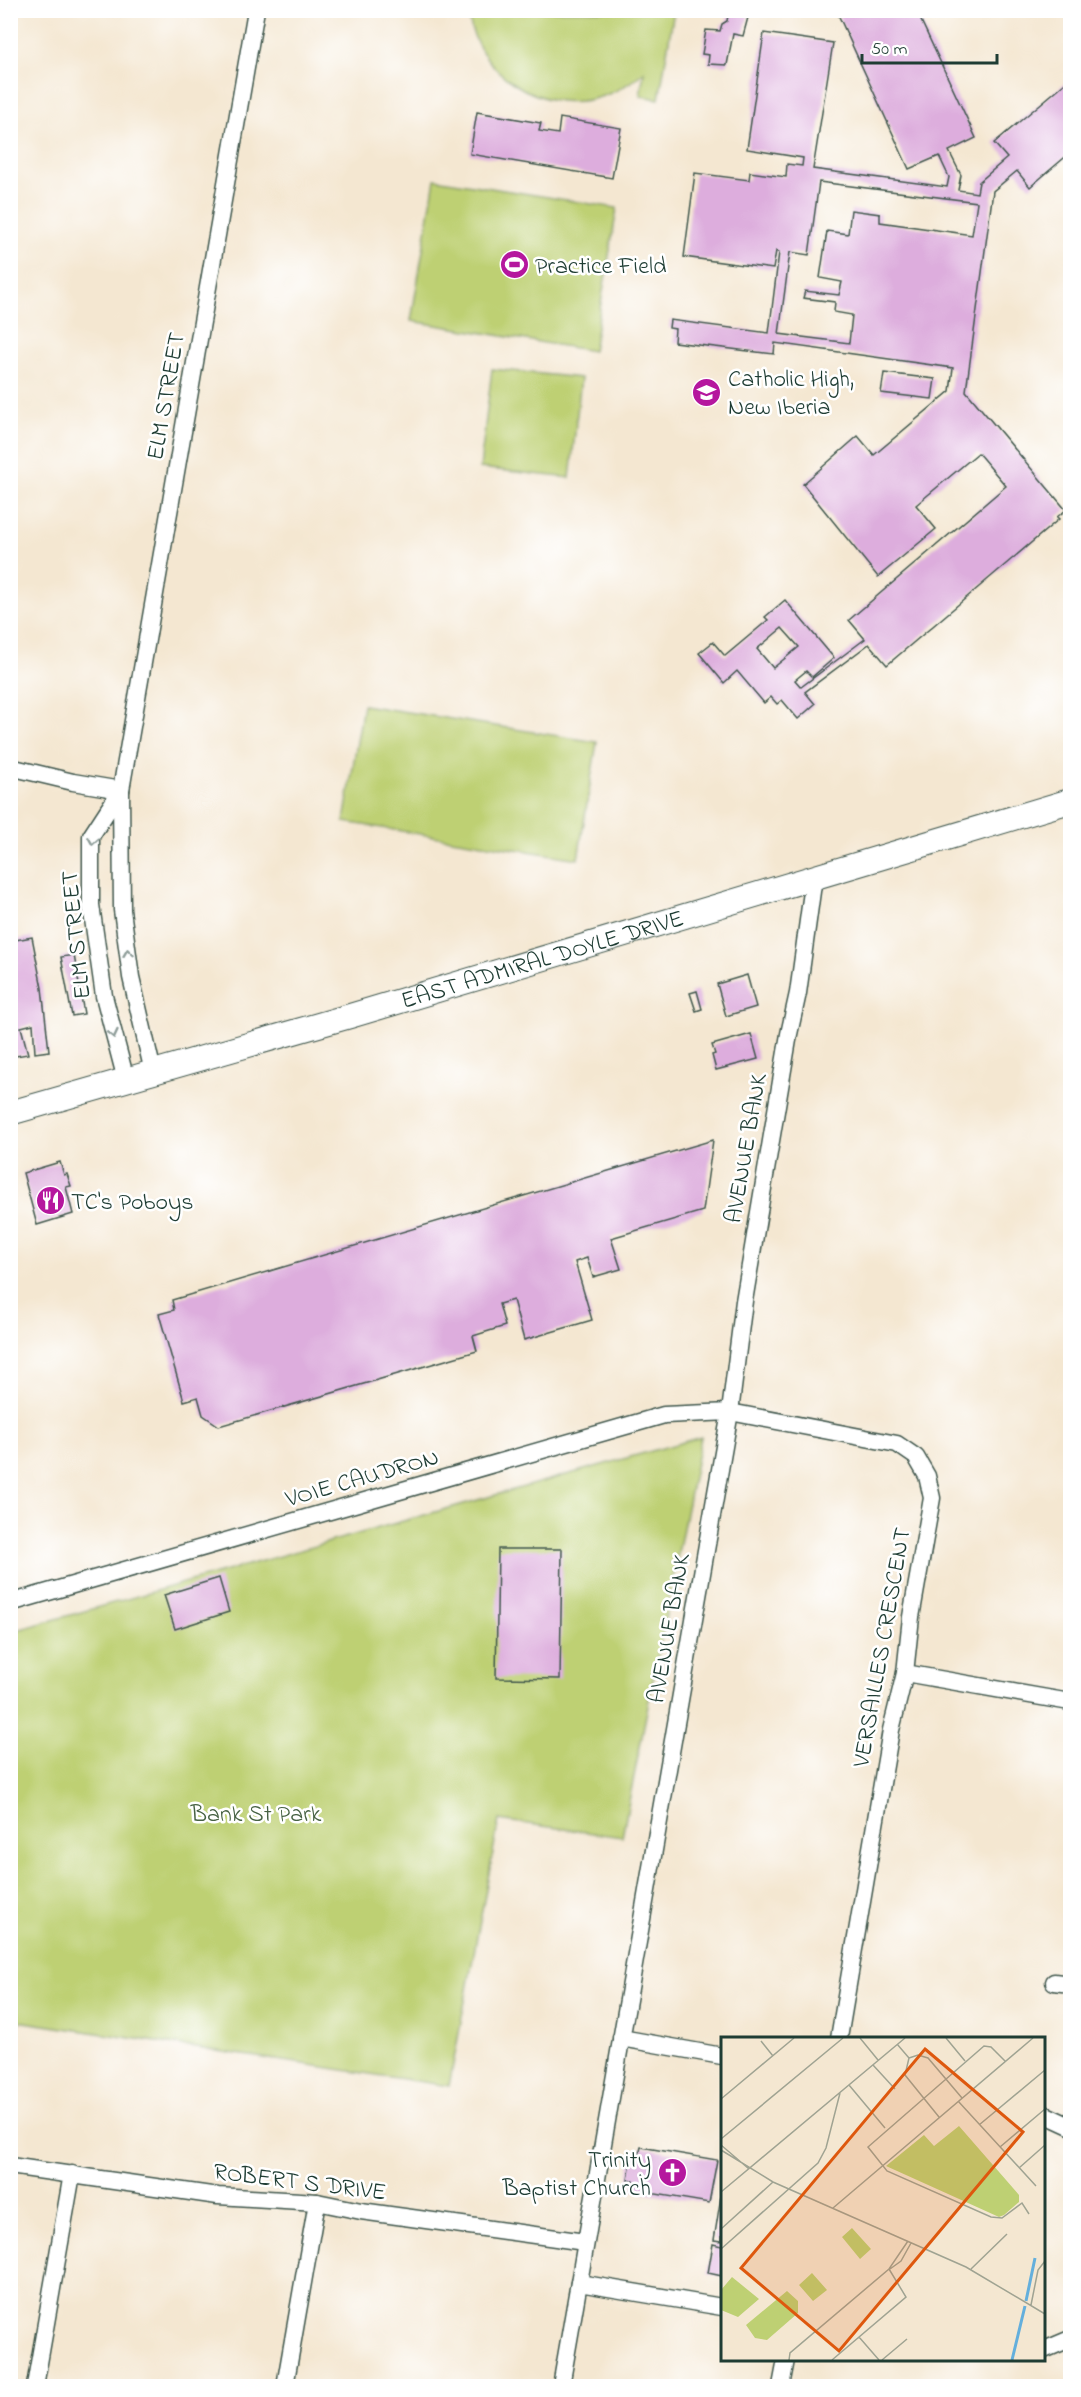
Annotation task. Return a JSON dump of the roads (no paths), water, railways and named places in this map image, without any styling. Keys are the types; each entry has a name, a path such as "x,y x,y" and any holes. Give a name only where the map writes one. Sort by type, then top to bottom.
{"main road":[{"name":"EAST ADMIRAL DOYLE DRIVE","path":"10,1113 1071,801"}],"street":[{"name":"ELM STREET","path":"153,1072 131,977 122,910 121,790 256,10"},
{"path":"10,767 73,782 121,790"},
{"name":"ELM STREET","path":"121,790 92,836 91,905 104,996 126,1080"},
{"name":"AVENUE BANK","path":"561,2386 730,1412 744,1301 798,993 814,877"},
{"name":"VOIE CAUDRON","path":"10,1603 664,1415 730,1412"},
{"name":"VERSAILLES CRESCENT","path":"730,1412 897,1444 916,1457 927,1476 932,1498 911,1617 905,1673 891,1730 839,2037"},
{"path":"905,1673 1071,1702"},
{"path":"621,2038 721,2056"},
{"path":"1045,2114 1071,2126"},
{"name":"ROBERT S DRIVE","path":"10,2166 218,2196 318,2202 361,2211 585,2242"},
{"path":"35,2386 72,2174"},
{"path":"285,2386 318,2202"},
{"path":"579,2283 721,2307"},
{"path":"1045,2350 1071,2340"},
{"path":"781,2386 786,2361"}],"place":[{"name":"Practice Field","path":"514,265"},
{"name":"Catholic High, New Iberia","path":"707,392"},
{"name":"TC's Poboys","path":"50,1201"},
{"name":"Trinity Baptist Church","path":"672,2173"}],"park label":[{"name":"Bank St Park","path":"256,1813"}]}
